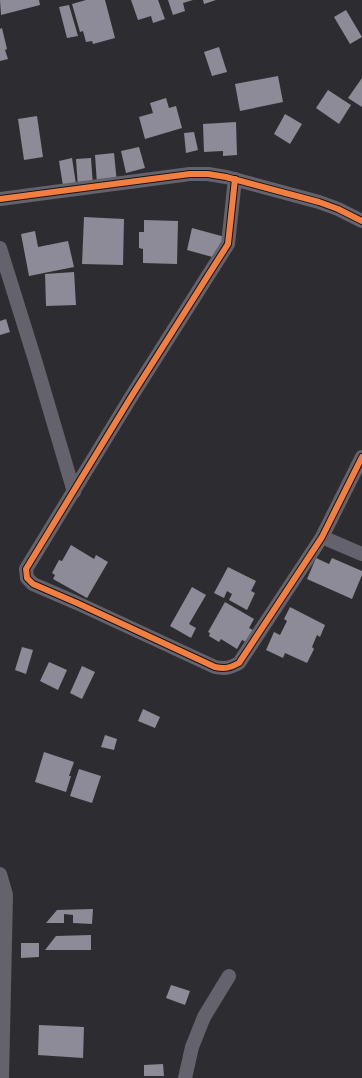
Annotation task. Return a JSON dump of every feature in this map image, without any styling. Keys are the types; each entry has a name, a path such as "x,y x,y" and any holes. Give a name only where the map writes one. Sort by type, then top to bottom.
{"street":[{"path":"0,198 190,174 208,174 235,179 319,202 338,209 362,221"},
{"path":"235,179 228,244 131,397 26,569 27,578 32,584 77,603 215,667 230,668 239,663 322,537 362,457"},
{"path":"0,248 74,492"},
{"path":"322,537 362,554"},
{"path":"0,874 6,895 2,1078"},
{"path":"185,1078 192,1047 204,1017 229,976"}],"building":[{"path":"0,0 39,0 40,5 1,15"},
{"path":"86,0 105,0 115,38 93,44 92,41 86,42 83,31 80,32 72,4"},
{"path":"131,0 158,0 165,19 153,23 151,16 138,20"},
{"path":"168,0 193,0 183,3 185,11 173,15"},
{"path":"203,0 216,0 204,4"},
{"path":"69,5 78,36 67,38 59,7"},
{"path":"346,10 362,37 350,44 334,17"},
{"path":"2,28 7,49 5,50 8,59 0,61 0,29"},
{"path":"219,47 227,72 212,76 204,52"},
{"path":"278,76 283,102 240,111 235,84"},
{"path":"362,78 362,107 348,98"},
{"path":"328,90 351,105 339,124 316,108"},
{"path":"166,98 169,108 176,106 182,128 145,139 139,117 153,113 150,103"},
{"path":"285,114 302,124 290,144 274,134"},
{"path":"37,116 43,157 24,160 18,119"},
{"path":"236,122 237,155 223,156 223,151 204,152 203,124"},
{"path":"194,132 198,150 186,153 184,133"},
{"path":"139,147 145,168 126,173 121,151"},
{"path":"114,153 117,183 97,184 95,155"},
{"path":"72,158 76,184 63,186 59,161"},
{"path":"91,158 93,186 78,188 76,159"},
{"path":"84,217 124,219 123,265 82,264"},
{"path":"144,220 178,221 177,264 143,263 143,249 139,248 139,232 144,232"},
{"path":"192,228 225,237 216,258 187,250"},
{"path":"35,231 38,247 68,241 74,267 29,276 21,234"},
{"path":"74,272 76,305 46,306 45,274"},
{"path":"6,319 10,332 0,335 0,321"},
{"path":"71,545 94,559 96,555 108,562 87,598 53,579 55,575 52,573 59,560 62,561"},
{"path":"316,558 329,564 332,558 362,571 362,575 352,599 307,579"},
{"path":"228,567 256,581 251,591 255,593 247,610 229,600 232,594 227,591 224,598 214,593"},
{"path":"192,587 206,595 189,624 196,628 191,638 170,626"},
{"path":"225,602 254,619 249,628 253,630 246,642 242,640 237,649 221,639 219,642 209,636 210,633 208,632"},
{"path":"290,607 325,625 320,637 317,635 312,647 314,649 307,663 285,653 283,658 266,650 274,632 280,635 287,621 284,619"},
{"path":"22,647 33,650 26,674 15,670"},
{"path":"49,662 67,670 58,690 40,681"},
{"path":"82,666 95,672 82,699 70,693"},
{"path":"143,709 160,717 155,728 138,721"},
{"path":"105,735 117,739 114,750 101,747"},
{"path":"44,752 74,762 69,776 71,776 66,792 35,782"},
{"path":"79,769 101,776 92,803 70,796"},
{"path":"93,909 92,924 73,923 73,915 64,914 64,923 46,923 57,910"},
{"path":"91,935 91,950 45,950 56,936"},
{"path":"21,943 39,943 39,957 21,958"},
{"path":"171,985 190,991 185,1005 166,998"},
{"path":"39,1025 84,1027 83,1058 38,1055"},
{"path":"163,1064 164,1076 144,1076 144,1065"}],"cycle path":[{"path":"0,199 190,174 208,174 226,177 319,202 338,209 362,221"},
{"path":"235,179 228,244 131,397 26,569 27,578 33,584 215,667 227,668 233,666 239,663 322,537 362,457"}]}
